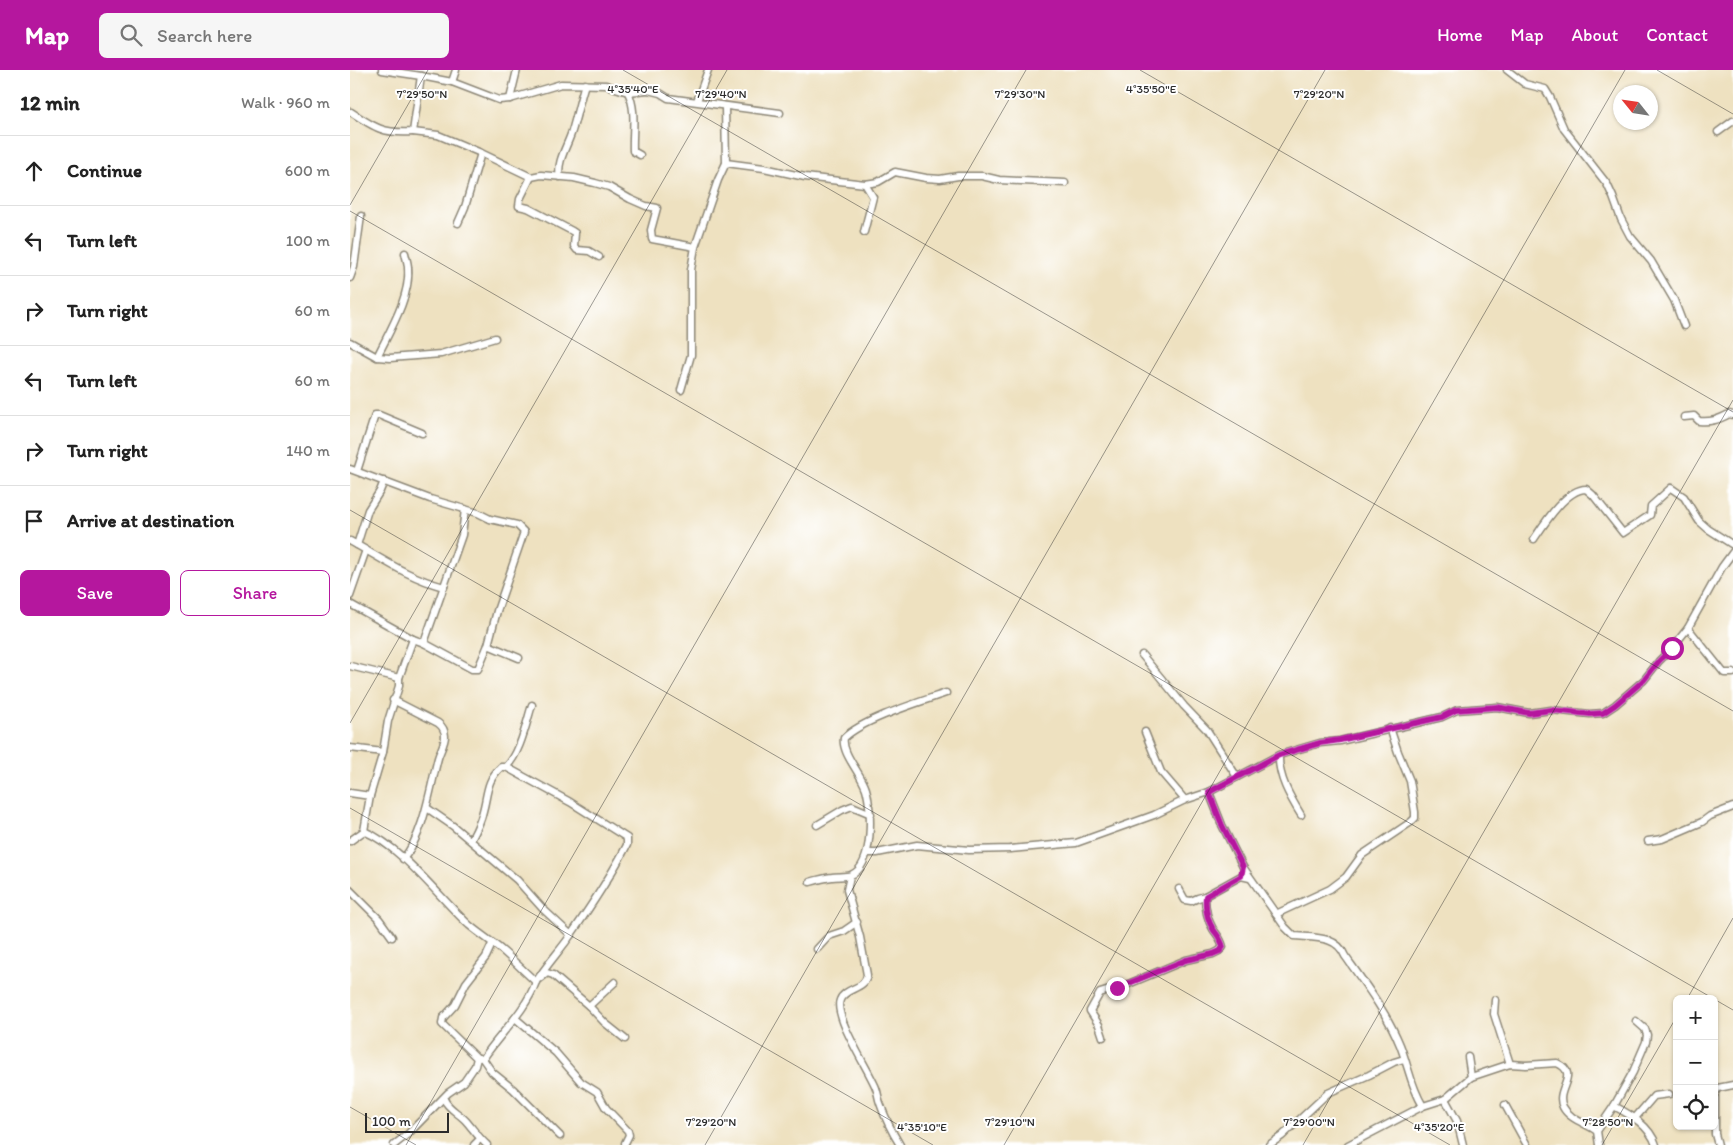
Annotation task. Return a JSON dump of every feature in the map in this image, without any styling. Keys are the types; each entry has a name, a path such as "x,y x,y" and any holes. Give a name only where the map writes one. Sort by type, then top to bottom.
{"street":[{"path":"382,70 452,82 500,100 510,99 561,84 585,84 606,85 628,92 648,90 660,93 668,98 780,113"},
{"path":"452,82 456,70"},
{"path":"510,99 517,70"},
{"path":"697,101 708,70"},
{"path":"1510,71 1525,84 1545,89 1564,129 1607,184 1620,219 1630,236 1651,261 1670,292 1684,326"},
{"path":"413,132 421,76"},
{"path":"560,177 558,172 572,132 585,84"},
{"path":"628,92 633,101 633,151 640,155"},
{"path":"681,390 691,355 691,270 696,247 718,180 726,163 725,106"},
{"path":"351,112 364,122 385,131 394,133 413,132 438,136 481,153 531,177 540,175 574,178 609,187 630,199 646,206 657,208 651,230 652,239 696,247"},
{"path":"1718,132 1733,120"},
{"path":"458,223 465,207 481,153"},
{"path":"726,163 764,168 805,177 866,184 878,182 895,172 940,179 958,176 982,176 999,180 1065,184"},
{"path":"531,177 520,198 519,206 528,208 572,231 575,233 574,246 577,250 589,251 599,257"},
{"path":"864,232 873,197 866,184"},
{"path":"350,278 354,267 361,216"},
{"path":"377,357 402,301 407,282 408,268 405,253"},
{"path":"350,342 377,357 390,358 441,354 494,338"},
{"path":"350,604 472,669 478,669 481,665 524,532 517,525 490,519 466,509 430,499 354,470 375,415 379,414 422,433"},
{"path":"1684,417 1694,416 1699,421 1706,421 1717,420 1729,414 1733,415"},
{"path":"384,481 353,543 398,569 426,582 444,587"},
{"path":"1534,539 1556,509 1581,489 1586,489 1593,495 1623,533 1650,515 1651,506 1671,488 1684,497 1699,521 1708,530 1733,545"},
{"path":"424,643 462,535 466,509"},
{"path":"350,596 366,550"},
{"path":"868,853 917,845 969,850 1010,849 1076,843 1154,815 1185,800 1209,792 1279,755 1320,743 1442,717 1456,710 1497,707 1529,713 1551,710 1590,714 1603,713 1644,680 1672,648 1688,628 1722,567 1733,552"},
{"path":"1688,628 1724,673 1733,673"},
{"path":"350,842 364,831 370,796 383,752 393,700 399,686 398,678 413,639"},
{"path":"488,645 519,658"},
{"path":"1142,655 1184,706 1207,730 1237,777"},
{"path":"350,666 398,678"},
{"path":"810,882 831,877 850,876 857,871 868,853 871,814 867,791 844,748 844,738 850,732 869,723 946,693"},
{"path":"393,700 438,723 443,728 445,736 438,756 427,808 410,850 403,859"},
{"path":"506,767 511,763 516,754 532,705"},
{"path":"1276,914 1330,889 1346,877 1362,855 1411,822 1414,818 1415,812 1410,781 1390,728"},
{"path":"1145,732 1161,772 1185,800"},
{"path":"350,748 383,752"},
{"path":"1279,755 1281,774 1301,815"},
{"path":"394,1145 444,1099 448,1093 464,1082 480,1058 515,1018 547,965 592,906 627,845 626,838 570,802 506,767 500,767 493,774 487,786 483,813 471,840"},
{"path":"1209,792 1222,825 1243,867 1294,936 1316,937 1334,942 1342,948 1373,996 1399,1044 1416,1095 1423,1106"},
{"path":"350,793 370,796"},
{"path":"816,825 852,806 871,814"},
{"path":"427,808 442,817 471,840 517,880 570,935"},
{"path":"1648,841 1662,839 1702,822 1716,813 1733,808"},
{"path":"364,831 376,836 403,859 468,923 504,952 536,982"},
{"path":"1241,876 1243,867"},
{"path":"850,876 847,890 857,922 866,964 866,980 863,984 843,996 840,1000 840,1008 845,1028 876,1088 884,1114 900,1145"},
{"path":"1179,889 1188,901 1206,896 1241,876 1250,878"},
{"path":"350,890 379,920 392,937"},
{"path":"1104,1037 1090,1011 1100,993 1186,960 1205,957 1220,951 1223,947 1208,917 1205,905 1206,896"},
{"path":"817,949 829,936 844,931 857,922"},
{"path":"492,944 486,957 466,983 455,1005 443,1018 442,1024 560,1136"},
{"path":"536,982 547,973 554,976 625,1039"},
{"path":"589,1006 615,982"},
{"path":"1495,1000 1494,1014 1510,1064"},
{"path":"515,1018 556,1053 581,1082 597,1092 606,1108 628,1131 629,1135 625,1143"},
{"path":"1599,1145 1598,1131 1633,1072 1648,1035 1645,1029 1636,1021"},
{"path":"1468,1057 1471,1077"},
{"path":"1269,1145 1282,1136 1328,1093 1370,1075 1394,1062 1404,1060"},
{"path":"1348,1145 1423,1106 1444,1098 1471,1077 1510,1064 1557,1063 1562,1065 1567,1070 1568,1075 1561,1092 1560,1100 1563,1107 1575,1120 1598,1131"},
{"path":"1718,1145 1715,1134 1715,1093 1718,1088 1733,1085"},
{"path":"1635,1118 1654,1096 1669,1094"},
{"path":"1444,1098 1457,1121 1463,1145"},
{"path":"444,1099 446,1104 465,1120 487,1145"},
{"path":"1505,1105 1527,1145"},
{"path":"1614,1106 1635,1118 1653,1136 1656,1145"},
{"path":"474,1145 480,1139"}],"route":[{"path":"1117,988 1186,960 1213,954 1220,951 1223,947 1208,917 1205,905 1206,896 1241,876 1243,867 1222,825 1209,792 1279,755 1320,743 1442,717 1456,710 1497,707 1529,713 1551,710 1572,713 1603,713 1644,680 1672,648"}]}
